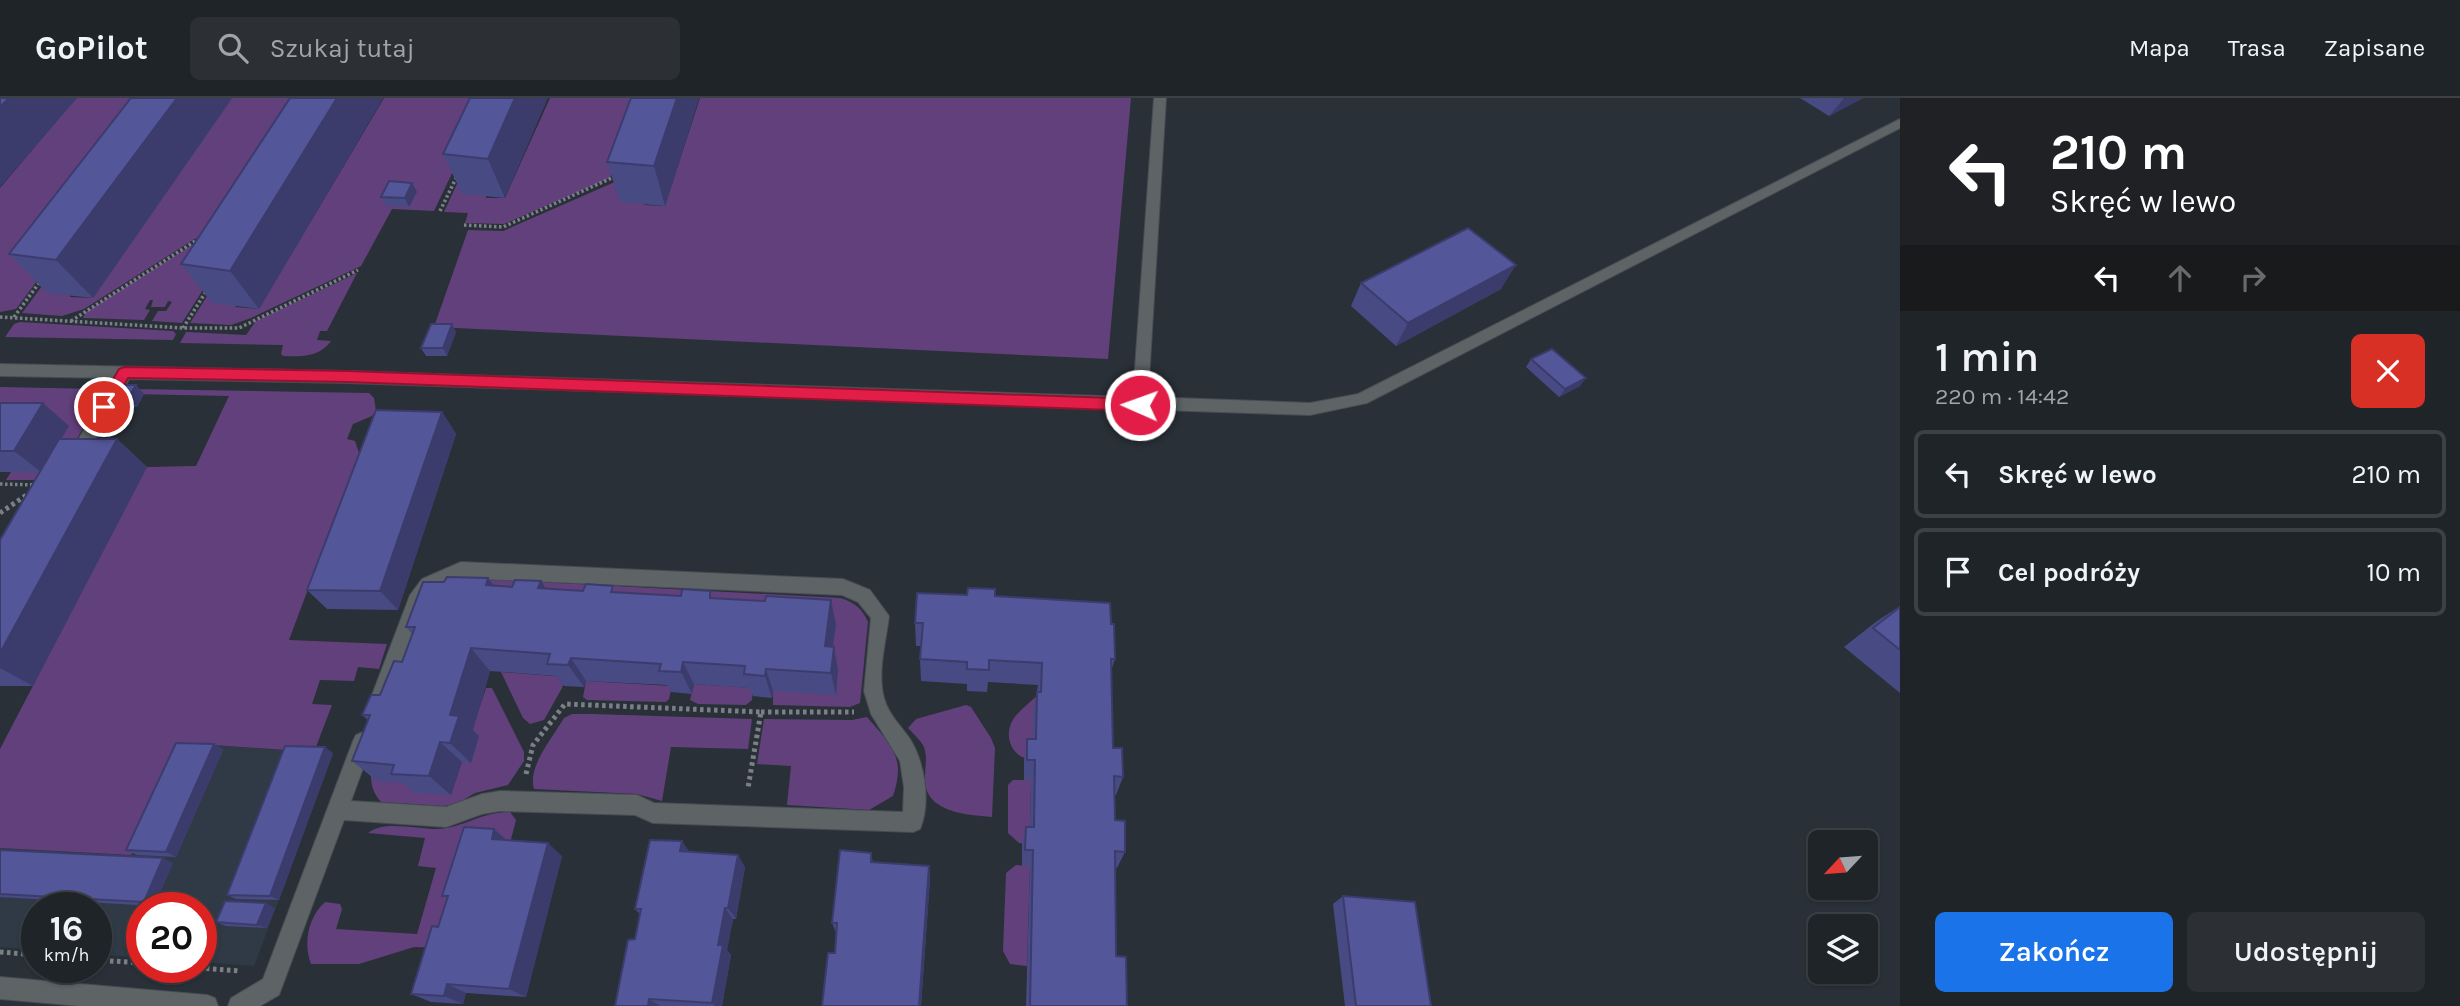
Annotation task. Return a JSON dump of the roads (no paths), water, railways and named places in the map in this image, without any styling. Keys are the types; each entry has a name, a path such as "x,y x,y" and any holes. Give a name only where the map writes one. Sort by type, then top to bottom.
{"street":[{"path":"1140,405 1160,98"},
{"path":"0,370 418,379 1310,409 1362,399 1900,123"},
{"path":"68,472 124,373"},
{"path":"239,1006 271,987 416,601 428,584 461,570 843,586 853,590 864,596 880,616 873,692 876,704 906,751 912,766 915,789 913,822 653,813 637,805 500,801 482,804 446,817 338,810"},
{"path":"0,988 207,1006"}]}
